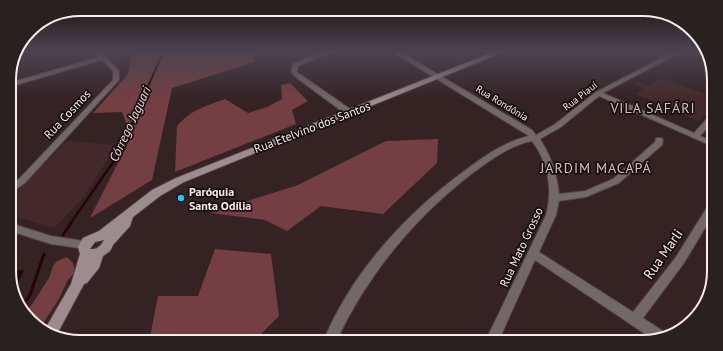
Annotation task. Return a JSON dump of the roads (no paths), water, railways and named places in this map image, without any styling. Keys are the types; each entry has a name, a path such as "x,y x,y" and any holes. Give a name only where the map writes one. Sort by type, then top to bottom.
{"street":[{"path":"16,83 70,67"},
{"name":"Rua Cosmos","path":"16,186 116,80 116,71 112,67"},
{"path":"295,67 294,72 300,78 350,113"},
{"name":"Rua Rondônia","path":"422,67 518,124 536,138"},
{"name":"Rua Etelvino dos Santos","path":"90,250 90,240 106,238 126,223 128,216 156,193 180,180 462,67"},
{"name":"Rua Piauí","path":"332,335 344,309 373,267 426,208 468,173 505,147 524,139 536,138 544,135 565,121 598,93 648,67"},
{"path":"598,93 707,142"},
{"path":"696,136 707,124"},
{"name":"Rua Mato Grosso","path":"494,335 534,254 555,205 554,184 550,169 536,138"},
{"path":"554,198 586,194 616,181 659,143 658,140"},
{"name":"Rua Marli","path":"634,320 680,260 707,216"},
{"path":"16,229 90,250 95,264 80,280 53,329"},
{"path":"534,254 656,334"}],"waterway":[{"name":"Córrego Jaguari","path":"130,127 156,67"},
{"name":"Córrego Jaguari","path":"70,224 116,158 130,126"},
{"name":"Córrego Jaguari","path":"63,235 71,223"},
{"name":"Córrego Jaguari","path":"25,303 30,295 44,254"}],"place":[{"name":"Paróquia Santa Odília","path":"181,198"}],"district":[{"name":"VILA SAFÁRI","path":"653,108"},
{"name":"JARDIM MACAPÁ","path":"596,168"}]}
